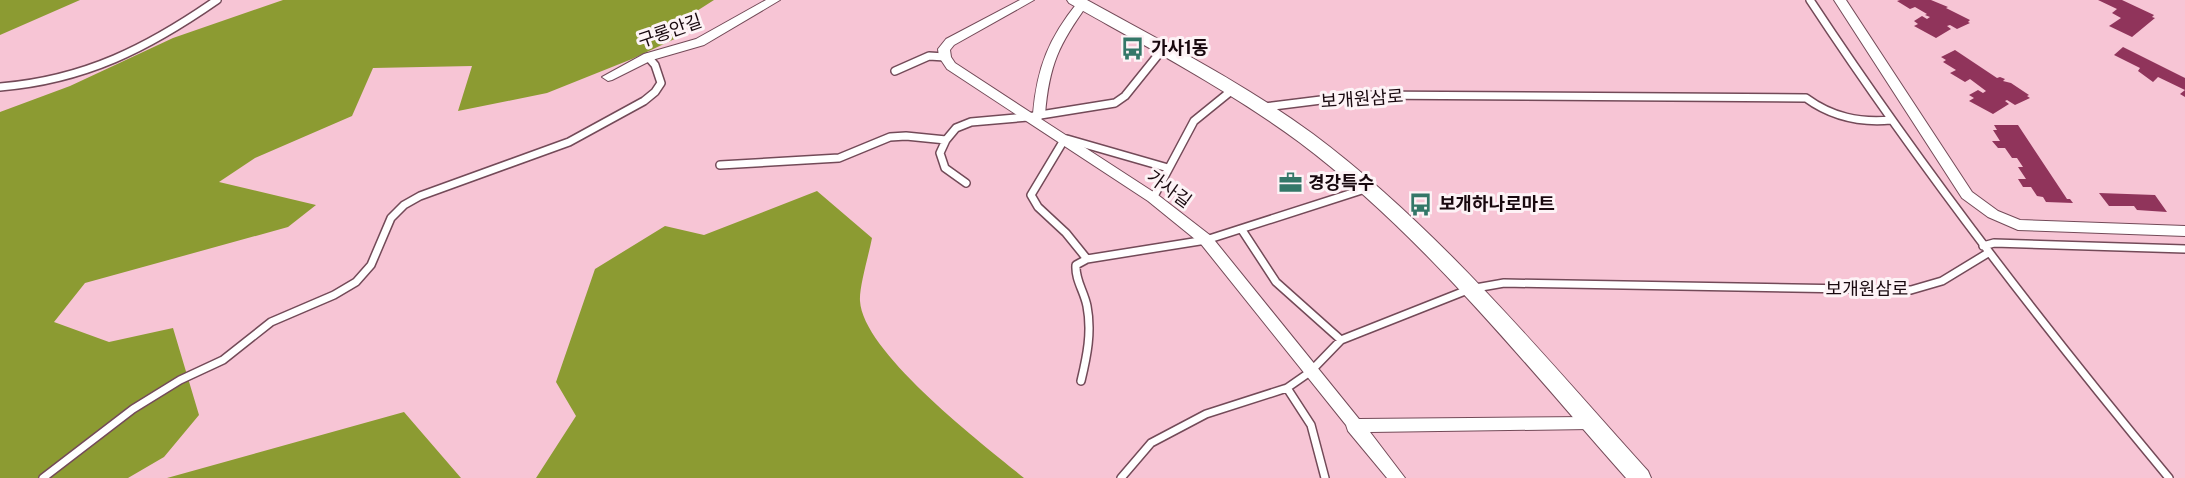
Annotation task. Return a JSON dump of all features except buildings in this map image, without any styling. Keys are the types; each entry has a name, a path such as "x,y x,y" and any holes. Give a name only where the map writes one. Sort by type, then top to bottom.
{"main road":[{"path":"1078,2 1260,108 1334,160 1412,228 1640,478"}],"street":[{"name":"구롱안길","path":"608,77 648,57 700,42 774,0"},
{"path":"945,57 944,49 950,42 1028,0"},
{"path":"1840,0 1967,195 1994,214 2019,225 2185,231"},
{"path":"1034,116 1047,62 1078,2"},
{"name":"가사길","path":"945,57 951,66 1034,116 1061,138 1153,198 1206,240 1397,478"},
{"path":"1353,426 1590,423"}],"lane":[{"path":"0,87 46,82 115,61 172,30 217,0"},
{"path":"1810,0 1948,202 2090,383 2169,478"},
{"path":"966,183 945,168 940,153 946,140 956,128 971,122 1034,116 1115,103 1125,96 1162,50"},
{"path":"895,71 929,56 945,57"},
{"path":"43,478 133,409 180,380 223,360 271,322 334,295 356,282 371,265 391,218 404,205 420,196 569,142 644,101 655,92 661,83 655,65 648,57"},
{"path":"1153,198 1194,121 1231,91"},
{"name":"보개원삼로","path":"1260,108 1361,95 1806,98 1822,111 1840,118 1875,122 1892,120"},
{"path":"720,165 839,158 890,138 906,136 946,140"},
{"path":"1087,259 1066,233 1038,207 1031,195 1061,138 1168,168"},
{"path":"1081,381 1091,339 1087,303 1074,276 1076,265 1087,259 1206,240 1367,188"},
{"path":"1120,478 1151,443 1172,429 1206,414 1287,388 1310,372 1341,340 1276,282 1242,230"},
{"path":"1985,249 1994,243 2185,249"},
{"name":"보개원삼로","path":"1341,340 1470,289 1504,283 1911,290 1942,281 1985,249"},
{"path":"1287,388 1311,424 1325,478"}],"green space":[{"path":"0,0 80,0 0,35"},
{"path":"283,0 714,0 678,23 683,35 632,59 547,93 458,111 472,66 373,68 352,116 255,158 219,182 316,205 288,227 85,283 54,322 109,342 173,328 199,415 164,457 128,478 0,478 0,112 70,86 173,38"},
{"path":"817,191 872,238 860,301 866,322 881,346 928,397 1024,478 536,478 576,416 556,382 595,269 665,226 704,235"},
{"path":"404,412 461,478 167,478"}],"place":[{"name":"가사1동","path":"1133,48"},
{"name":"경강특수","path":"1290,183"},
{"name":"보개하나로마트","path":"1421,204"}]}
